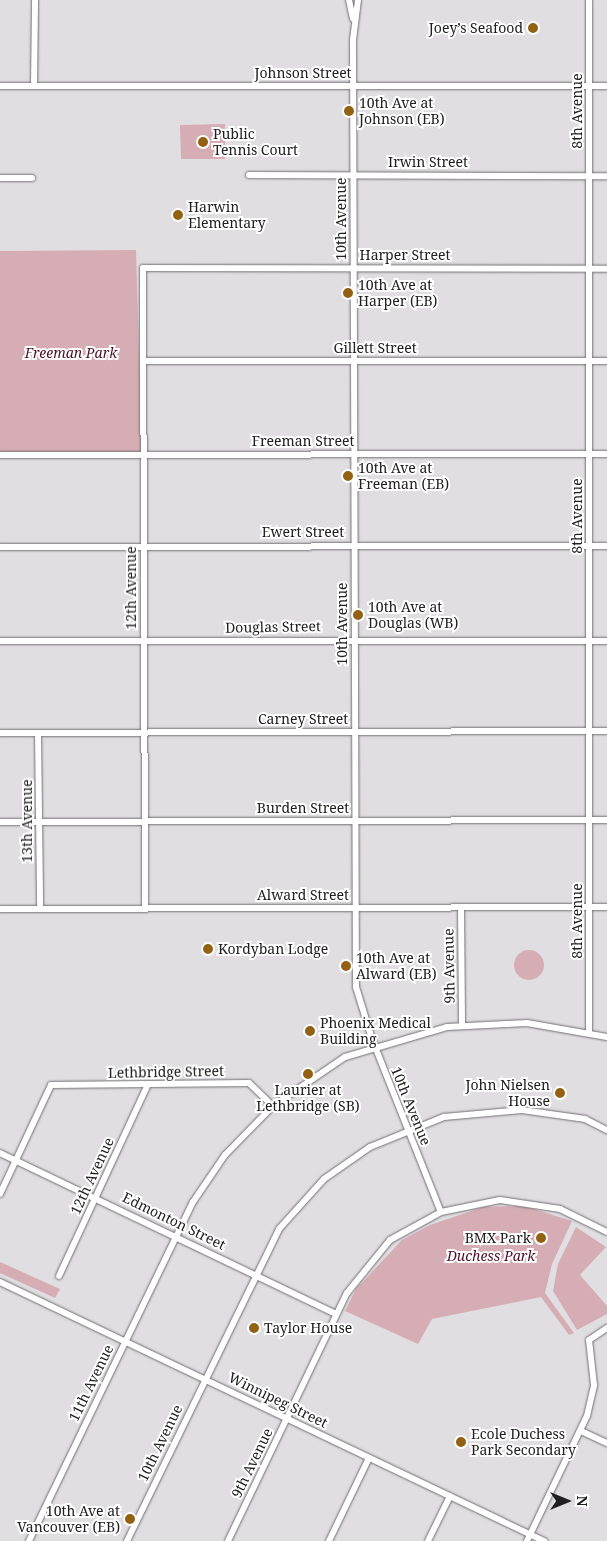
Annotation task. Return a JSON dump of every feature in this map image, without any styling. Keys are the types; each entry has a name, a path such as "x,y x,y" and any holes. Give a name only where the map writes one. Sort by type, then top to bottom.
{"street":[{"path":"34,86 35,0"},
{"name":"10th Avenue","path":"350,0 354,20"},
{"name":"10th Avenue","path":"358,0 354,20 353,85 356,994 374,1046 441,1212"},
{"name":"8th Avenue","path":"589,0 590,1032"},
{"name":"Johnson Street","path":"0,86 607,86"},
{"name":"Irwin Street","path":"249,175 607,176"},
{"path":"0,178 32,178"},
{"name":"Harper Street","path":"143,268 607,269"},
{"name":"12th Avenue","path":"143,268 145,908"},
{"name":"Gillett Street","path":"143,361 607,361"},
{"name":"Freeman Street","path":"0,456 354,453 607,454"},
{"name":"Ewert Street","path":"0,547 144,545 607,546"},
{"name":"Douglas Street","path":"0,641 354,638 607,641"},
{"name":"Carney Street","path":"0,733 607,731"},
{"name":"13th Avenue","path":"38,733 40,909"},
{"name":"Burden Street","path":"0,822 607,820"},
{"name":"9th Avenue","path":"462,907 462,1024"},
{"name":"Alward Street","path":"0,909 607,907"},
{"name":"11th Avenue","path":"29,1541 176,1236 225,1155 272,1106 345,1057 374,1046 462,1024 527,1023 590,1032 607,1037"},
{"name":"Lethbridge Street","path":"16,1160 51,1085 147,1086 249,1083 272,1106"},
{"name":"12th Avenue","path":"59,1276 147,1086"},
{"name":"10th Avenue","path":"127,1541 254,1274 279,1230 324,1179 407,1129 444,1117 522,1110 584,1119 607,1130"},
{"name":"Edmonton Street","path":"0,1153 336,1314"},
{"path":"0,1194 16,1160"},
{"name":"9th Avenue","path":"228,1541 336,1314 376,1253 404,1230 441,1212 489,1201 527,1202 569,1212 607,1232"},
{"name":"Winnipeg Street","path":"0,1282 450,1496 528,1538 544,1541"},
{"path":"528,1538 582,1431 594,1385 590,1340 607,1328"},
{"path":"582,1431 607,1443"},
{"path":"329,1541 369,1458"},
{"path":"428,1541 450,1496"}],"green space":[{"name":"Public Tennis Court","path":"225,124 225,159 181,159 180,125"},
{"name":"Freeman Park","path":"136,250 142,456 0,457 0,251"},
{"path":"529,950 540,954 544,965 540,976 529,980 518,976 514,965 518,954"},
{"name":"Duchess Park","path":"524,1206 572,1221 552,1264 545,1293 574,1333 569,1335 541,1297 432,1319 418,1344 345,1311 356,1289 402,1240 430,1225 483,1207"},
{"path":"576,1227 606,1247 580,1275 607,1306 607,1314 577,1330 553,1291 558,1264"},
{"path":"0,1262 60,1289 55,1298 0,1273"}],"place":[{"name":"Joey’s Seafood","path":"533,28"},
{"name":"10th Ave at Johnson (EB)","path":"349,111"},
{"name":"Public Tennis Court","path":"203,142"},
{"name":"Harwin Elementary","path":"178,215"},
{"name":"10th Ave at Harper (EB)","path":"348,293"},
{"name":"10th Ave at Freeman (EB)","path":"348,476"},
{"name":"10th Ave at Douglas (WB)","path":"358,615"},
{"name":"Kordyban Lodge","path":"208,949"},
{"name":"10th Ave at Alward (EB)","path":"346,966"},
{"name":"Phoenix Medical Building","path":"310,1031"},
{"name":"Laurier at Lethbridge (SB)","path":"308,1074"},
{"name":"John Nielsen House","path":"560,1093"},
{"name":"BMX Park","path":"541,1238"},
{"name":"Taylor House","path":"254,1328"},
{"name":"Ecole Duchess Park Secondary","path":"461,1442"},
{"name":"10th Ave at Vancouver (EB)","path":"130,1519"}]}
